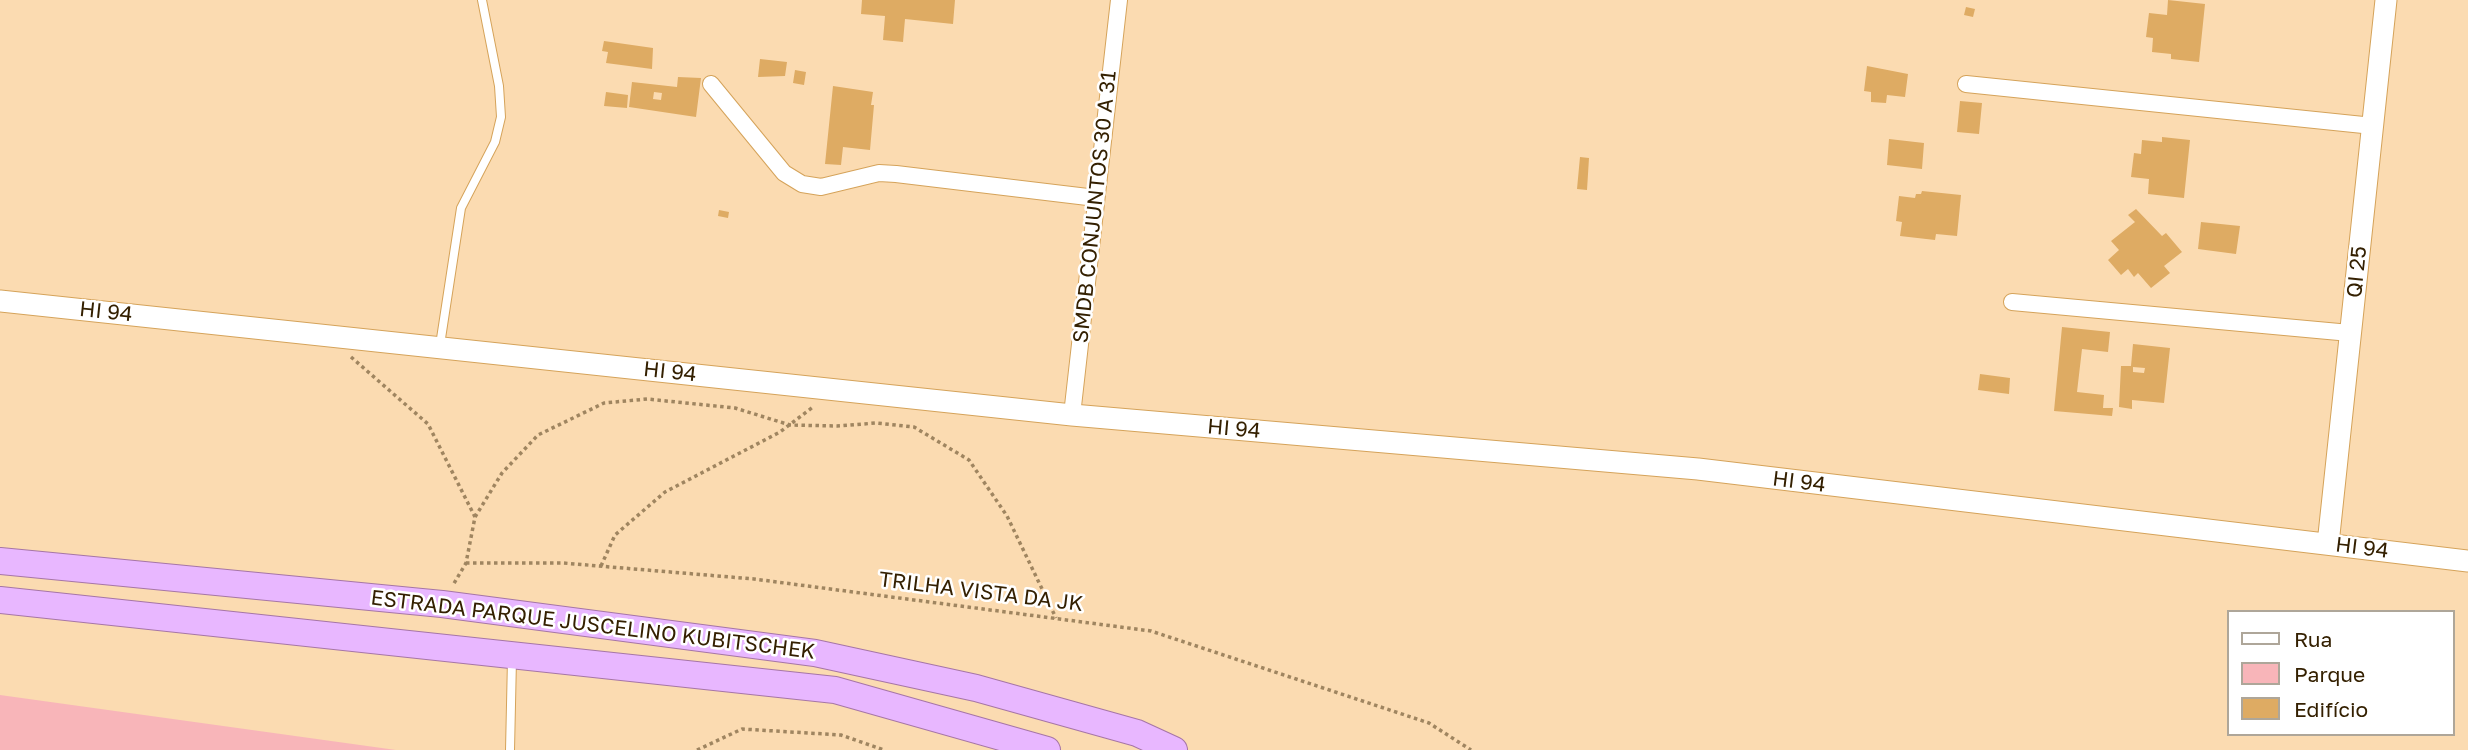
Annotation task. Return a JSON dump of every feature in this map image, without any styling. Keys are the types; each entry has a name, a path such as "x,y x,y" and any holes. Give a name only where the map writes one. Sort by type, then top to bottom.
{"highway":[{"name":"ESTRADA PARQUE JUSCELINO KUBITSCHEK","path":"0,561 442,604 815,653 976,688 1138,733 1174,750"},
{"name":"ESTRADA PARQUE JUSCELINO KUBITSCHEK","path":"0,600 835,690 1047,750"}],"street":[{"name":"QI 25","path":"2328,544 2386,0"},
{"name":"SMDB CONJUNTOS 30 A 31","path":"1072,415 1116,1"},
{"path":"711,84 784,173 802,184 821,187 878,173 1096,198"},
{"path":"1966,84 2373,126"},
{"name":"HI 94","path":"0,301 1072,415 1698,469 2173,528 2468,561"},
{"path":"2012,302 2350,333"}],"lane":[{"path":"440,348 461,208 495,142 501,117 499,86 482,0"},
{"path":"510,750 512,655"}],"path":[{"path":"325,335 428,424 475,517"},
{"path":"601,566 615,535 665,492 790,425 835,390"},
{"path":"475,517 502,473 538,435 604,403 647,399 735,408 790,425 876,423 914,427 969,460 1007,516 1056,618"},
{"name":"TRILHA VISTA DA JK","path":"475,517 466,563 601,566 754,579 1151,631 1429,723 1471,750"},
{"path":"697,750 742,729 841,735 884,750"}],"green space":[{"path":"0,695 396,750 0,750"}],"building":[{"path":"862,0 955,0 953,24 905,19 903,42 883,40 885,16 861,14"},
{"path":"2168,0 2205,4 2199,62 2171,59 2171,54 2152,52 2153,38 2146,37 2149,13 2167,15"},
{"path":"1966,7 1975,9 1973,17 1964,15"},
{"path":"604,41 653,48 652,69 606,63 608,52 602,51"},
{"path":"760,59 787,62 785,76 758,77"},
{"path":"1867,66 1908,74 1905,97 1887,95 1886,103 1871,102 1871,92 1864,91"},
{"path":"795,70 806,72 804,85 793,83"},
{"path":"678,77 701,78 696,117 629,107 632,82 677,87","holes":["654,92 662,93 661,100 653,99"]},
{"path":"833,86 873,92 870,150 843,147 841,165 825,164"},
{"path":"606,92 628,95 627,108 604,106"},
{"path":"1960,101 1982,103 1979,134 1957,132"},
{"path":"2162,137 2190,140 2184,198 2148,194 2149,179 2131,177 2134,153 2141,154 2142,140 2162,142"},
{"path":"1889,139 1924,143 1922,169 1887,165"},
{"path":"1580,157 1589,158 1587,190 1577,189"},
{"path":"1922,191 1961,195 1957,236 1936,234 1935,240 1900,236 1902,222 1896,221 1899,196 1915,198 1916,194 1921,194"},
{"path":"2136,209 2162,236 2166,233 2182,252 2164,266 2170,273 2151,288 2138,273 2134,277 2128,269 2121,275 2108,260 2119,250 2111,241 2135,222 2128,215"},
{"path":"719,210 729,212 728,218 718,216"},
{"path":"2201,222 2240,226 2236,254 2198,249"},
{"path":"2062,327 2110,332 2108,352 2082,349 2077,392 2104,395 2103,408 2113,408 2112,416 2054,411"},
{"path":"2133,344 2170,348 2164,403 2132,400 2132,409 2119,407 2121,366 2131,366","holes":["2133,367 2145,368 2144,373 2133,372"]},
{"path":"1980,374 2010,378 2009,394 1978,390"}]}
